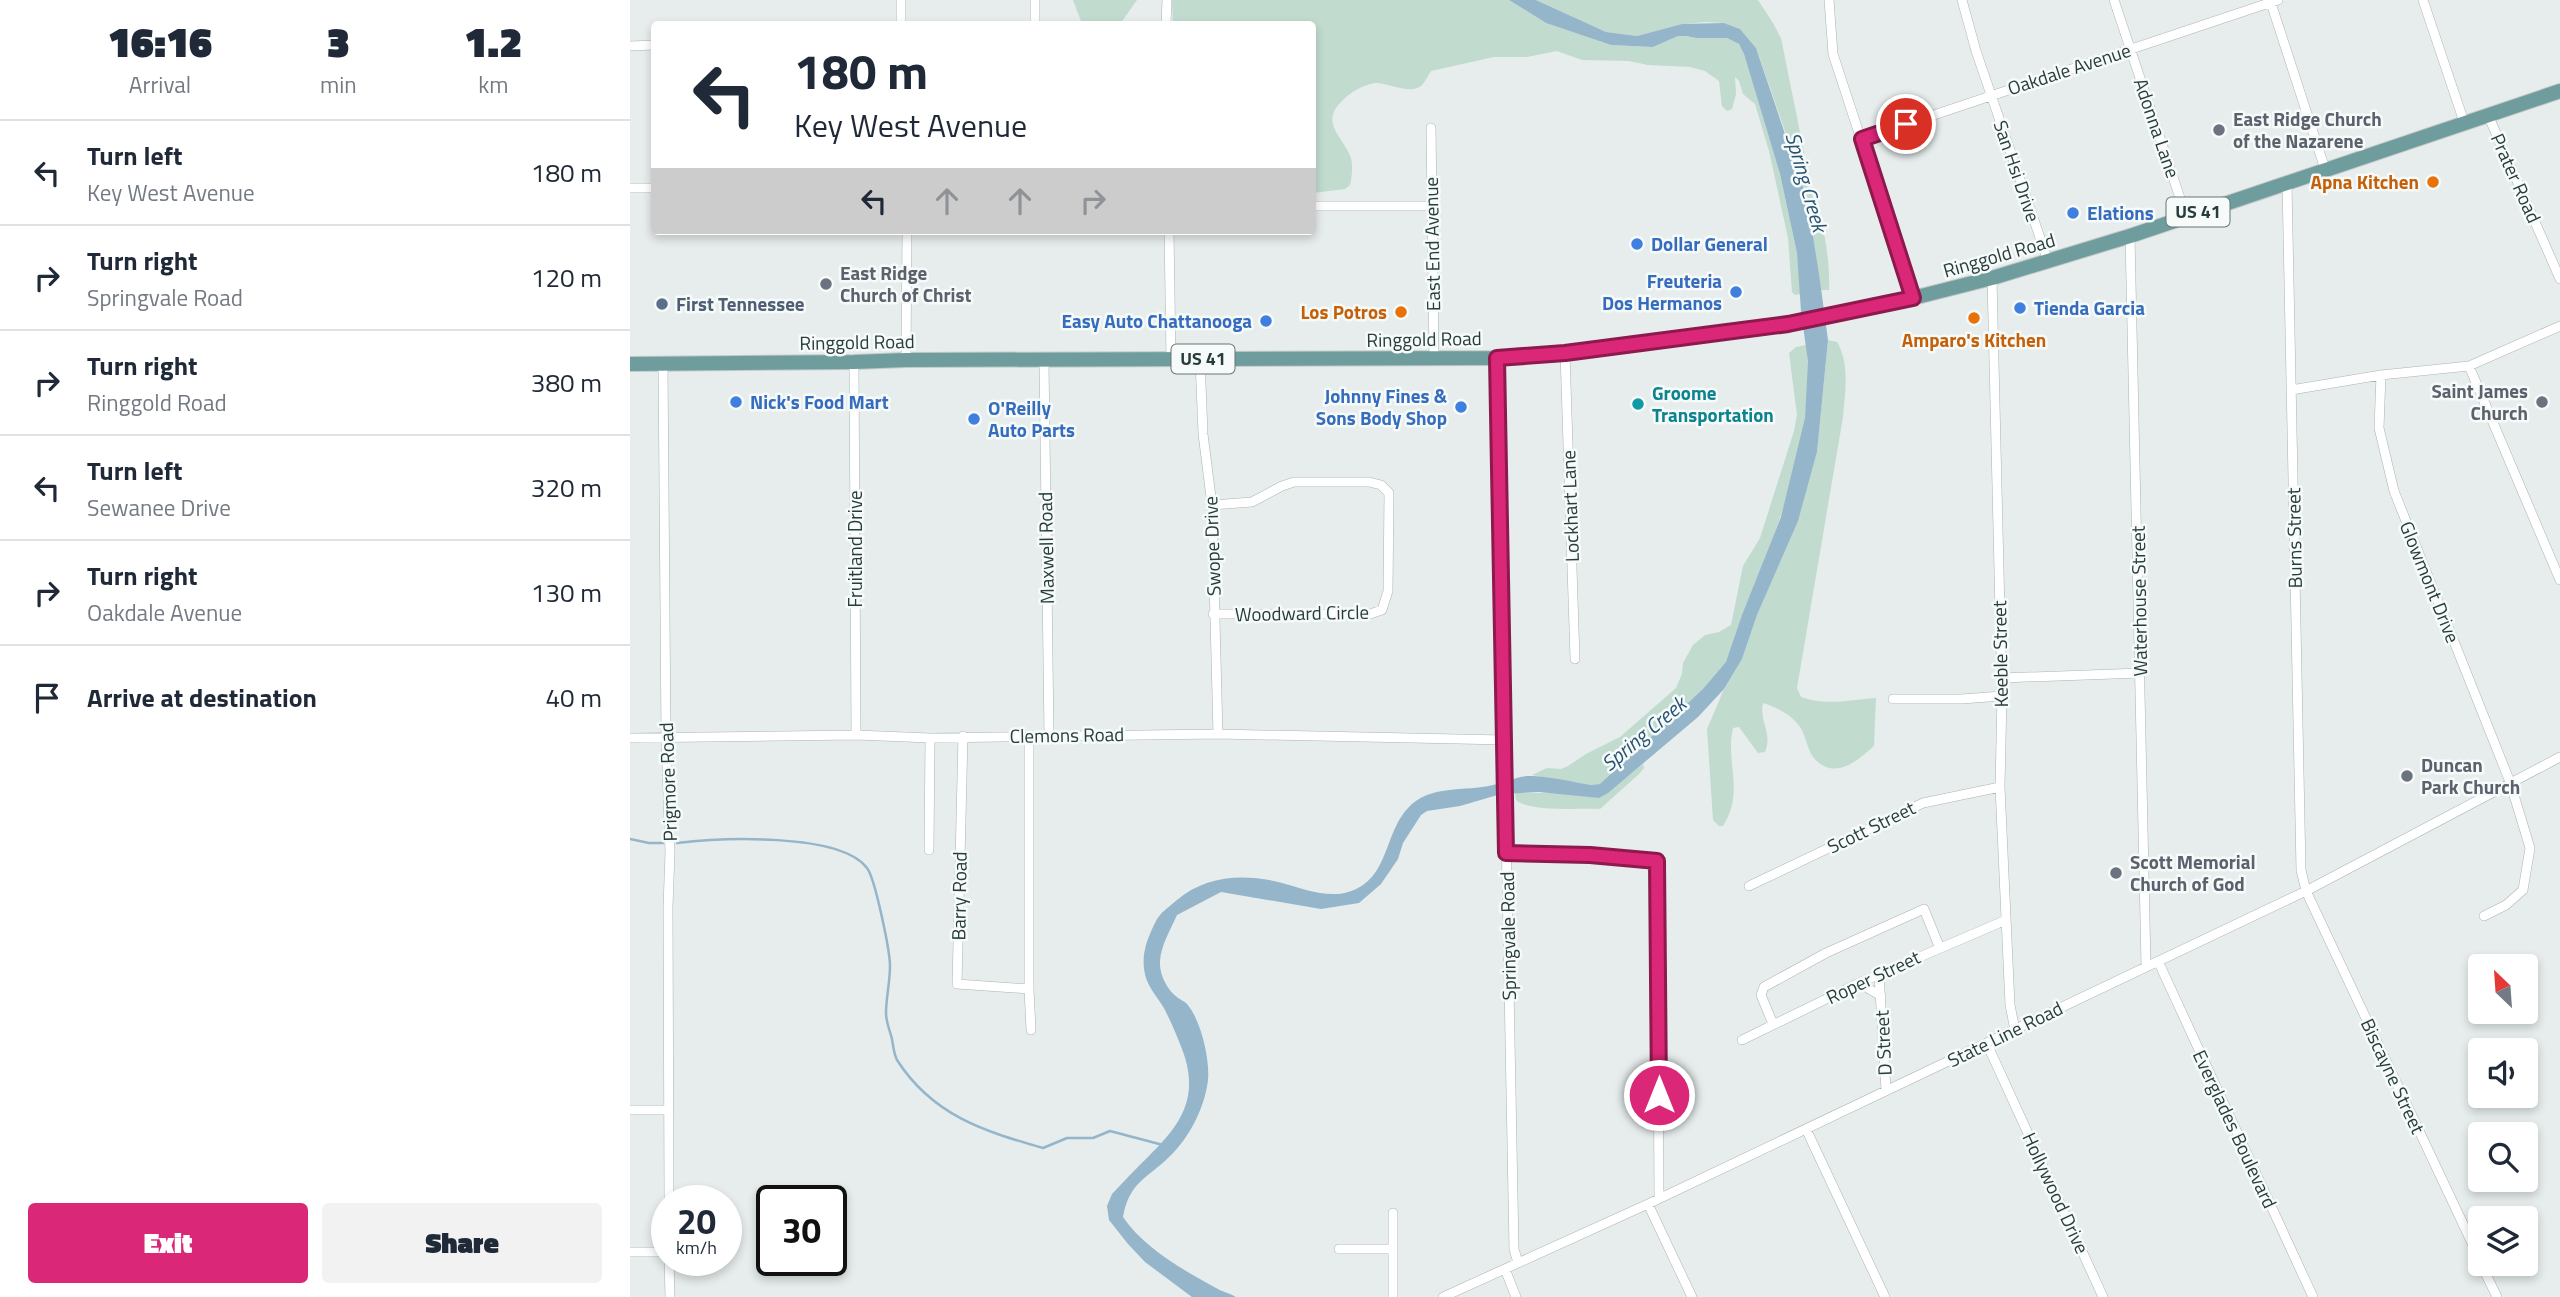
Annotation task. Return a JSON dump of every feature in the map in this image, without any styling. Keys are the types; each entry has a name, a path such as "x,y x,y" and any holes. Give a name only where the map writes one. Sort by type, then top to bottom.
{"main road":[{"name":"Ringgold Road","path":"630,364 1171,358 1497,358 1565,353 1788,324 1913,298 1992,278 2130,236 2560,91"}],"street":[{"path":"901,0 901,21"},
{"path":"1035,0 1035,21"},
{"path":"1167,0 1167,21"},
{"path":"1829,0 1833,54 1913,298"},
{"name":"San Hsi Drive","path":"1962,0 2048,261"},
{"name":"Adonna Lane","path":"2114,0 2186,216"},
{"name":"Prater Road","path":"2423,0 2464,122"},
{"path":"2273,1 2326,169"},
{"name":"Oakdale Avenue","path":"1862,139 2273,1"},
{"path":"630,46 651,45"},
{"name":"Prater Road","path":"2488,115 2560,279"},
{"name":"East End Avenue","path":"1431,128 1434,359"},
{"name":"Burns Street","path":"2287,184 2301,870 2306,891"},
{"path":"630,188 651,188"},
{"path":"1316,206 1432,206"},
{"path":"906,360 907,235"},
{"path":"1169,235 1171,358"},
{"name":"Waterhouse Street","path":"2130,236 2146,966"},
{"name":"Keeble Street","path":"1992,278 2001,678 2000,787 2010,1005 2015,1030"},
{"path":"2291,390 2381,375 2469,366 2560,326"},
{"name":"Lockhart Lane","path":"1565,353 1576,659"},
{"name":"Springvale Road","path":"1497,358 1514,1249 1518,1262"},
{"name":"Swope Drive","path":"1200,359 1203,435 1212,505 1217,734"},
{"name":"Maxwell Road","path":"1044,361 1049,735"},
{"name":"Fruitland Drive","path":"854,362 856,735"},
{"name":"Prigmore Road","path":"663,364 666,737 670,852 669,1185"},
{"path":"2469,366 2560,580"},
{"name":"Glowmont Drive","path":"2381,375 2379,428 2394,491 2510,782 2530,848 2523,890 2506,905 2484,916"},
{"name":"Woodward Circle","path":"1212,505 1252,502 1294,482 1369,482 1381,485 1390,493 1388,591 1382,610 1370,614 1213,614"},
{"path":"2001,678 2141,673"},
{"path":"1893,699 2001,696"},
{"name":"Clemons Road","path":"630,738 1217,734 1505,740"},
{"name":"Barry Road","path":"963,736 957,984 1029,989"},
{"path":"1029,736 1031,1030"},
{"path":"929,850 930,738"},
{"name":"State Line Road","path":"1443,1297 1648,1204 2306,891 2560,757"},
{"name":"Scott Street","path":"1749,886 1923,803 2000,787"},
{"path":"1506,853 1590,855 1657,861 1660,1198"},
{"name":"Biscayne Street","path":"2306,891 2468,1236"},
{"path":"1773,1024 1762,995 1764,987 1826,953 1924,909 1939,946"},
{"name":"Roper Street","path":"1742,1040 1859,982 2006,920"},
{"name":"Everglades Boulevard","path":"2158,961 2313,1297"},
{"name":"D Street","path":"1879,974 1886,1090"},
{"name":"D Street","path":"1859,982 1881,996"},
{"name":"Hollywood Drive","path":"1987,1044 2103,1297"},
{"path":"630,1110 668,1110"},
{"path":"1806,1129 1885,1297"},
{"path":"1648,1204 1692,1297"},
{"path":"1393,1213 1393,1297"},
{"path":"1339,1248 1392,1249"},
{"path":"630,1252 651,1252"},
{"path":"1505,1269 1516,1297"},
{"path":"669,1276 670,1297"},
{"name":"Biscayne Street","path":"2487,1276 2497,1297"}],"green space":[{"path":"1073,0 1137,0 1122,21 1081,21"},
{"path":"1172,0 1509,0 1546,23 1611,45 1653,47 1678,36 1727,38 1739,44 1744,54 1780,174 1797,253 1801,294 1795,295 1792,292 1788,238 1769,151 1755,104 1743,94 1735,77 1736,94 1732,109 1727,111 1722,106 1719,81 1705,71 1629,61 1582,60 1557,51 1527,57 1494,57 1431,71 1422,85 1412,89 1380,83 1370,84 1345,98 1335,109 1333,116 1335,130 1351,158 1350,185 1345,189 1316,193 1316,21 1173,21"},
{"path":"1536,0 1758,0 1781,38 1809,186 1824,232 1829,290 1821,290 1807,199 1797,166 1756,48 1740,29 1724,23 1706,22 1682,24 1637,36 1606,32"},
{"path":"1828,340 1837,342 1844,360 1845,398 1797,688 1801,697 1810,700 1838,702 1876,698 1874,746 1853,763 1829,768 1813,757 1793,718 1763,703 1768,739 1765,752 1758,753 1739,727 1733,728 1733,801 1723,826 1719,826 1713,820 1707,729 1724,689 1742,659 1757,615 1798,520 1817,452"},
{"path":"1806,345 1808,378 1801,447 1781,515 1722,669 1601,784 1591,785 1532,775 1547,768 1561,769 1568,766 1620,737 1676,688 1683,663 1693,645 1705,635 1719,632 1731,625 1743,566 1760,538 1794,431 1797,415 1789,353 1796,347"},
{"path":"1643,764 1644,768 1639,774 1600,809 1543,808 1522,804 1516,800 1515,793 1563,793 1599,798"}],"water":[{"path":"1509,0 1536,0 1606,32 1637,36 1682,24 1724,23 1740,29 1756,48 1807,199 1819,274 1828,340 1817,452 1798,521 1757,615 1742,659 1724,689 1698,717 1608,793 1599,798 1539,792 1501,794 1460,806 1427,811 1421,815 1403,843 1398,859 1381,884 1359,903 1321,909 1221,892 1177,915 1162,949 1161,971 1170,991 1187,1004 1196,1020 1204,1040 1208,1080 1200,1109 1186,1137 1165,1161 1136,1187 1126,1204 1123,1217 1142,1239 1165,1257 1203,1281 1236,1297 1192,1297 1145,1262 1128,1244 1109,1220 1107,1206 1112,1194 1179,1120 1189,1089 1188,1070 1182,1049 1144,971 1147,943 1159,916 1200,885 1226,878 1268,880 1322,893 1353,890 1363,885 1378,869 1401,817 1417,800 1426,795 1482,787 1528,776 1600,784 1703,689 1726,662 1781,517 1805,418 1808,362 1797,253 1780,174 1739,44 1727,38 1678,36 1653,47 1611,45 1546,23"}],"waterway":[{"path":"630,839 663,843"},
{"path":"677,843 748,839 806,843 832,848 853,856 867,868 878,899 888,946 890,966 886,1016 895,1055 911,1079 943,1108 980,1127 1043,1148 1067,1138 1093,1138 1110,1131 1163,1145"}],"place":[{"name":"East Ridge Church of the Nazarene","path":"2219,130"},
{"name":"Apna Kitchen","path":"2433,182"},
{"name":"Elations","path":"2073,213"},
{"name":"Dollar General","path":"1637,244"},
{"name":"East Ridge Church of Christ","path":"826,284"},
{"name":"Freuteria Dos Hermanos","path":"1736,292"},
{"name":"First Tennessee","path":"662,304"},
{"name":"Tienda Garcia","path":"2020,308"},
{"name":"Los Potros","path":"1401,312"},
{"name":"Amparo's Kitchen","path":"1974,318"},
{"name":"Easy Auto Chattanooga","path":"1266,321"},
{"name":"Nick's Food Mart","path":"736,402"},
{"name":"Saint James Church","path":"2542,402"},
{"name":"Groome Transportation","path":"1638,404"},
{"name":"Johnny Fines & Sons Body Shop","path":"1461,407"},
{"name":"O'Reilly Auto Parts","path":"974,419"},
{"name":"Duncan Park Church","path":"2407,776"},
{"name":"Scott Memorial Church of God","path":"2116,873"}],"route":[{"path":"1659,1095 1657,861 1590,855 1506,853 1497,358 1565,353 1788,324 1913,298 1862,139 1906,124"}],"water label":[{"name":"Spring Creek","path":"1806,182"},
{"name":"Spring Creek","path":"1644,734"}]}
